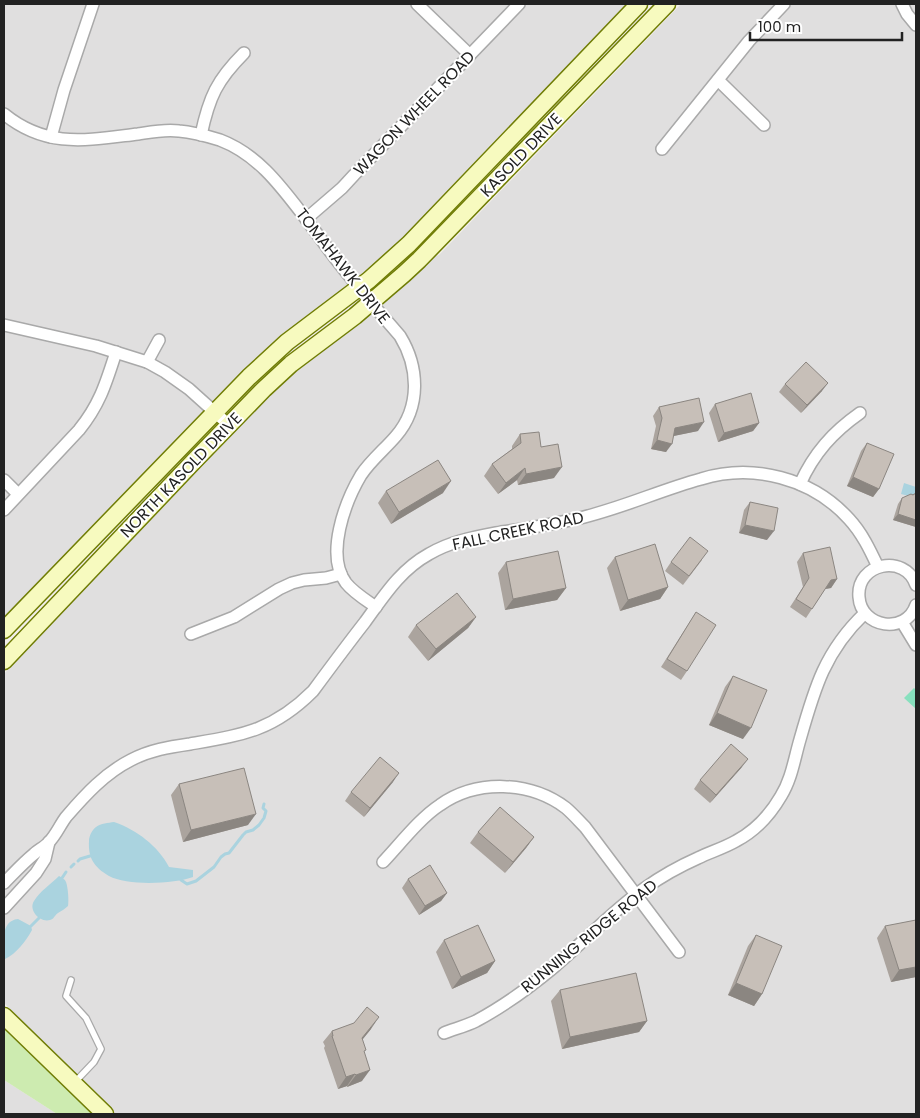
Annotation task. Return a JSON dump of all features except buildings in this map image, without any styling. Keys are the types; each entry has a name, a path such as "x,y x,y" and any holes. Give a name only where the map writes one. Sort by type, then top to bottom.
{"main road":[{"name":"KASOLD DRIVE","path":"359,288 408,244 639,4"},
{"name":"KASOLD DRIVE","path":"371,302 434,246 667,4"},
{"name":"NORTH KASOLD DRIVE","path":"4,630 214,411 265,361 287,342 359,288"},
{"name":"NORTH KASOLD DRIVE","path":"4,661 229,425 291,364 371,302"},
{"path":"4,1016 105,1114"}],"street":[{"path":"51,137 64,90 93,4"},
{"path":"417,4 470,55"},
{"name":"WAGON WHEEL ROAD","path":"306,219 342,188 519,4"},
{"path":"662,149 749,41 784,4"},
{"path":"902,4 916,25"},
{"path":"201,135 212,95 230,67 244,53"},
{"path":"718,80 764,126"},
{"name":"TOMAHAWK DRIVE","path":"4,114 13,122 38,134 68,140 90,140 179,130 221,140 253,158 281,186 359,288 400,336 412,361 414,393 408,415 397,435 372,460 361,475 351,495 339,532 338,562 341,574"},
{"path":"4,325 96,346 147,362 189,389 229,425"},
{"path":"147,362 159,340"},
{"path":"4,510 90,417 105,387 116,352"},
{"path":"800,484 816,454 830,437 860,413"},
{"name":"FALL CREEK ROAD","path":"4,908 36,873 45,859 49,842 65,818 98,783 116,769 147,753 161,748 250,732 286,715 313,691 401,574 428,554 440,548 467,538 572,520 701,478 742,472 784,478 824,497 839,509 860,533 878,567"},
{"path":"4,480 18,494"},
{"path":"916,582 903,569 887,565 878,567 864,578 860,586 859,596 860,605 865,613 872,620 882,624 892,625 902,622 910,616 916,605"},
{"path":"191,634 234,617 292,583 341,574 350,587 376,607"},
{"name":"RUNNING RIDGE ROAD","path":"444,1032 474,1022 502,1005 529,987 555,966 636,895 671,872 736,842 763,821 782,796 789,780 812,699 828,660 854,623 865,613"},
{"path":"902,622 916,646"},
{"path":"383,862 428,814 455,796 484,788 502,786 533,792 551,799 575,816 679,952"},
{"name":"FALL CREEK ROAD","path":"4,883 35,852 49,842"}],"lane":[{"path":"71,980 66,996 86,1018 101,1049 94,1062 74,1084"}],"shaded area":[{"path":"4,4 639,4 409,244 287,342 4,630"},
{"path":"681,4 916,4 916,1114 116,1114 4,1003 4,674 240,413 419,260 439,255"},
{"path":"4,1080 57,1114 4,1114"}],"green space":[{"path":"914,688 916,690 916,709 904,698"},
{"path":"4,1027 93,1114 57,1114 4,1080"}],"water":[{"path":"904,483 916,487 916,498 901,494"},
{"path":"114,822 139,834 159,852 169,867 193,870 193,877 174,881 138,883 117,879 104,873 93,862 91,857 90,837 93,830 98,826"},
{"path":"59,876 67,884 68,906 51,920 42,920 34,912 34,901"},
{"path":"18,919 31,926 32,930 20,947 5,959 4,933 8,924"}],"waterway":[{"path":"181,880 187,884 196,881 214,867 221,857 229,853 246,832 253,830 259,825 266,811 263,808 264,804"},
{"path":"78,861 90,856"},
{"path":"71,867 74,864"},
{"path":"62,878 66,872"},
{"path":"31,926 39,918"}]}
